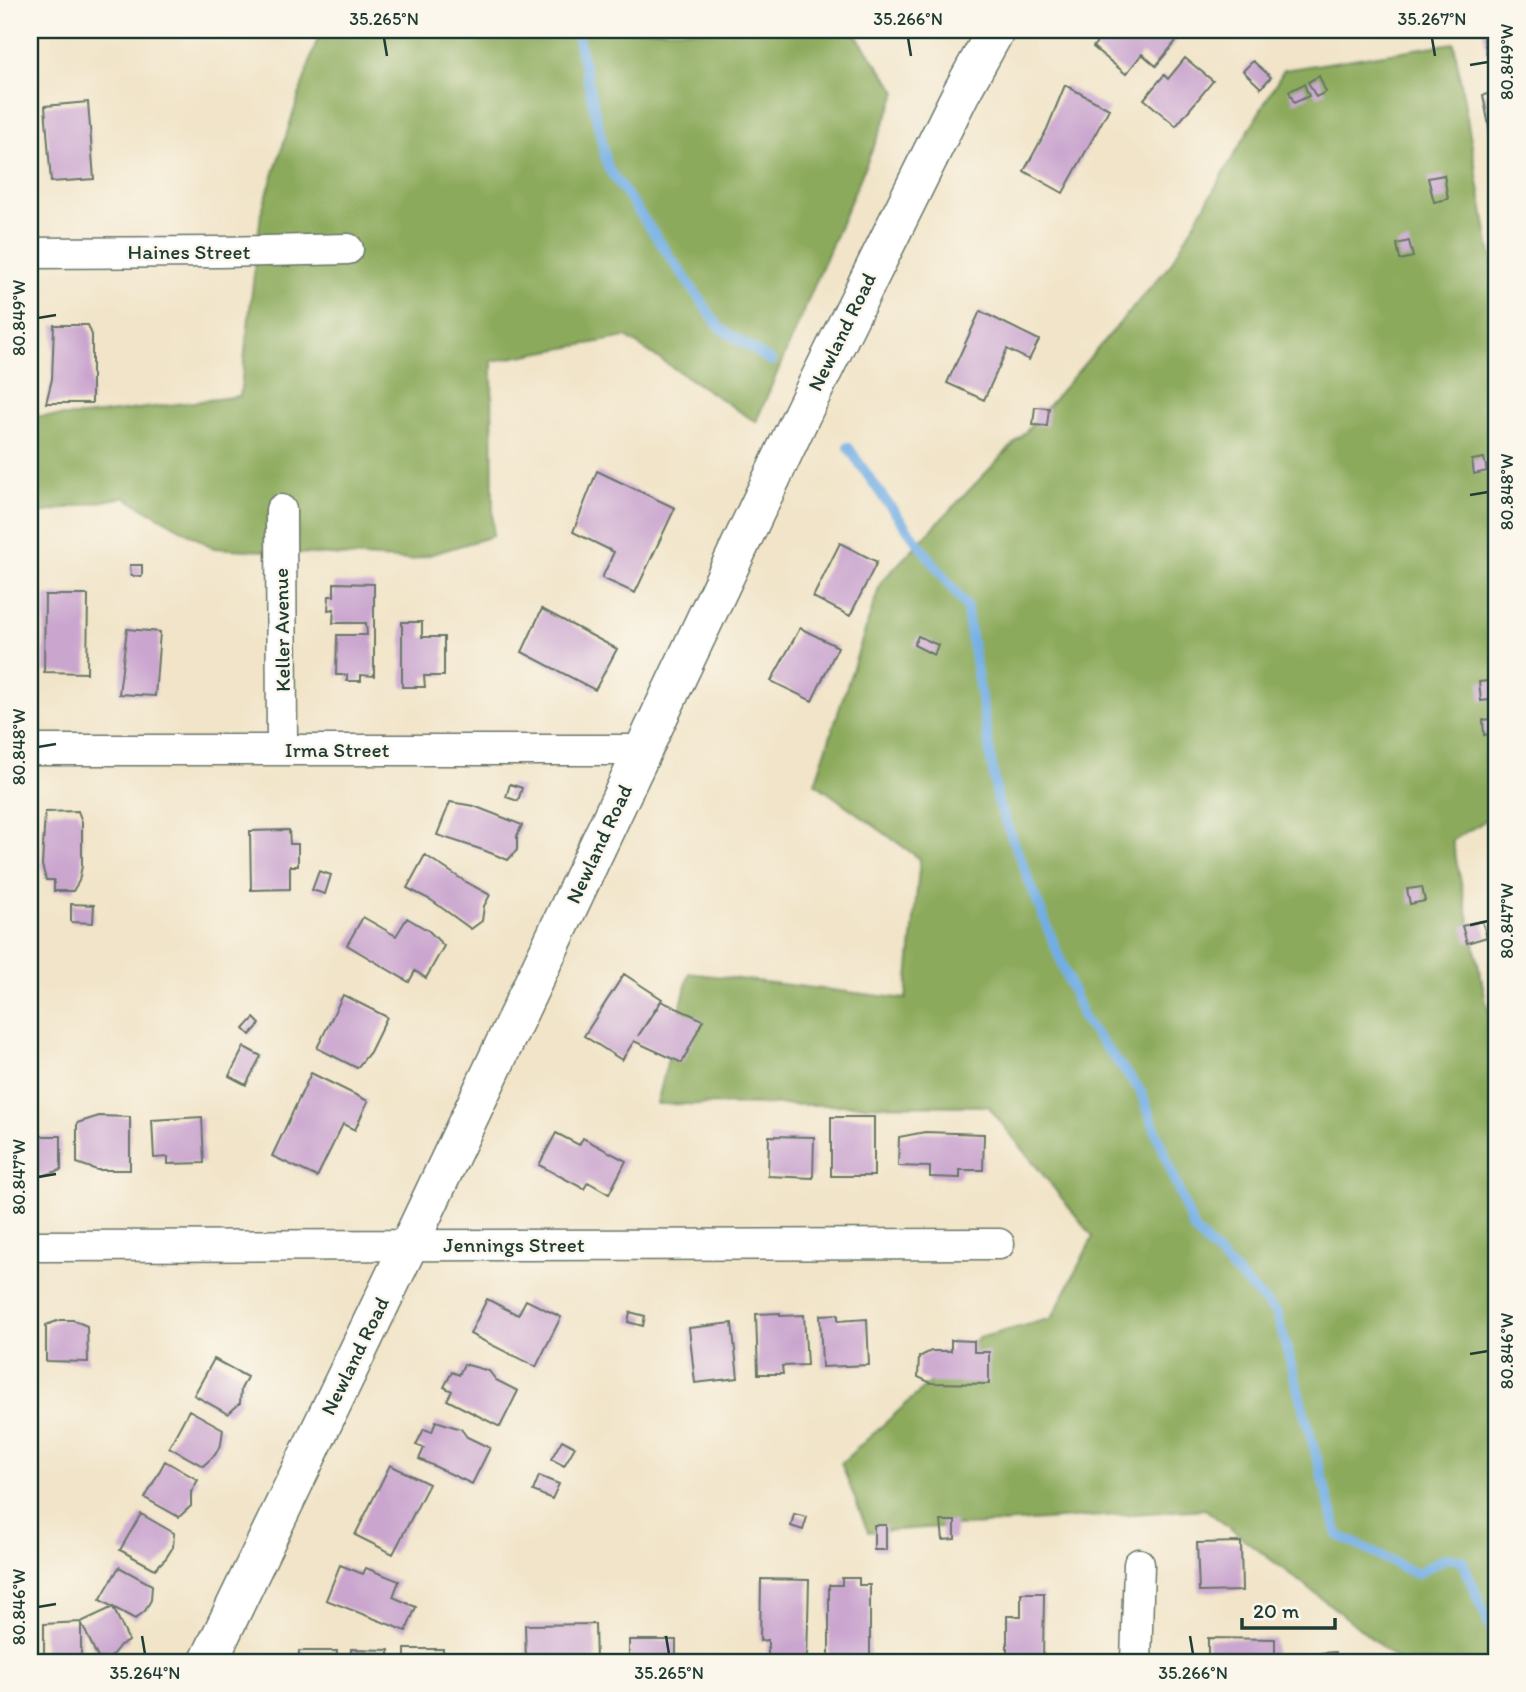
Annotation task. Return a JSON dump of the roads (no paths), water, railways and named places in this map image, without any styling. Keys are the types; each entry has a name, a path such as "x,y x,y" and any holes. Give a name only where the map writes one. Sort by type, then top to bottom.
{"street":[{"name":"Newland Road","path":"208,1662 409,1245 804,410 960,95 996,30"},
{"name":"Haines Street","path":"30,253 348,249"},
{"name":"Keller Avenue","path":"281,510 282,750"},
{"name":"Irma Street","path":"30,750 644,750"},
{"name":"Jennings Street","path":"30,1246 999,1244"},
{"path":"1136,1662 1139,1564"}],"waterway":[{"path":"576,30 608,168 720,328 771,361"},
{"path":"848,447 966,606 998,802 1084,1020 1140,1090 1194,1230 1277,1314 1338,1535 1416,1574 1445,1558 1462,1560 1496,1640"}]}
